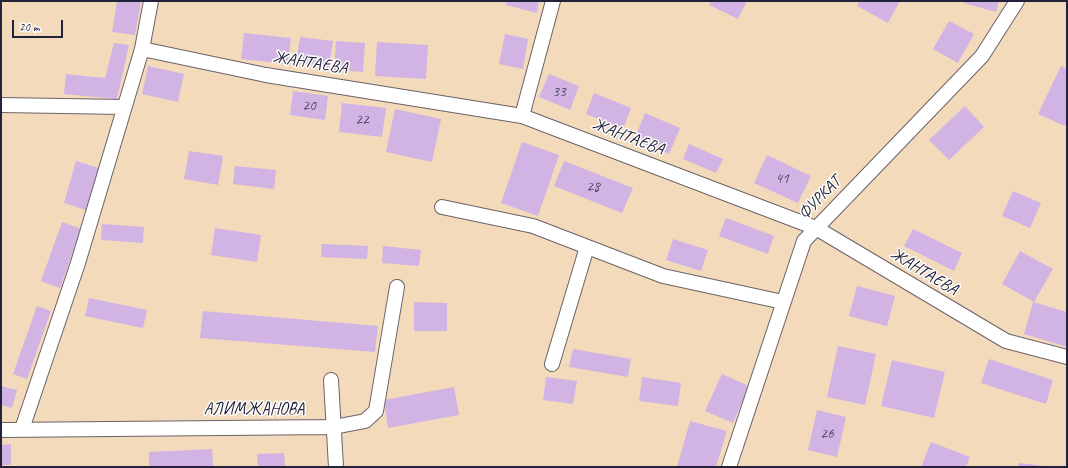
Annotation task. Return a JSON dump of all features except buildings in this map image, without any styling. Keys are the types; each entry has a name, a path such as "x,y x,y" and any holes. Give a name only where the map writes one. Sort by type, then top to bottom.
{"street":[{"path":"22,429 78,263 142,49 151,1"},
{"path":"522,116 554,1"},
{"name":"ФУРКАТ","path":"729,467 804,241 982,56 1017,1"},
{"name":"ЖАНТАЕВА","path":"142,49 266,75 522,116 816,228 1006,341 1067,357"},
{"path":"1,105 124,107"},
{"path":"442,207 533,226 664,276 783,302"},
{"path":"552,364 587,247"},
{"name":"АЛИМЖАНОВА","path":"1,430 334,428 365,421 376,411 397,287"},
{"path":"331,380 336,467"}]}
